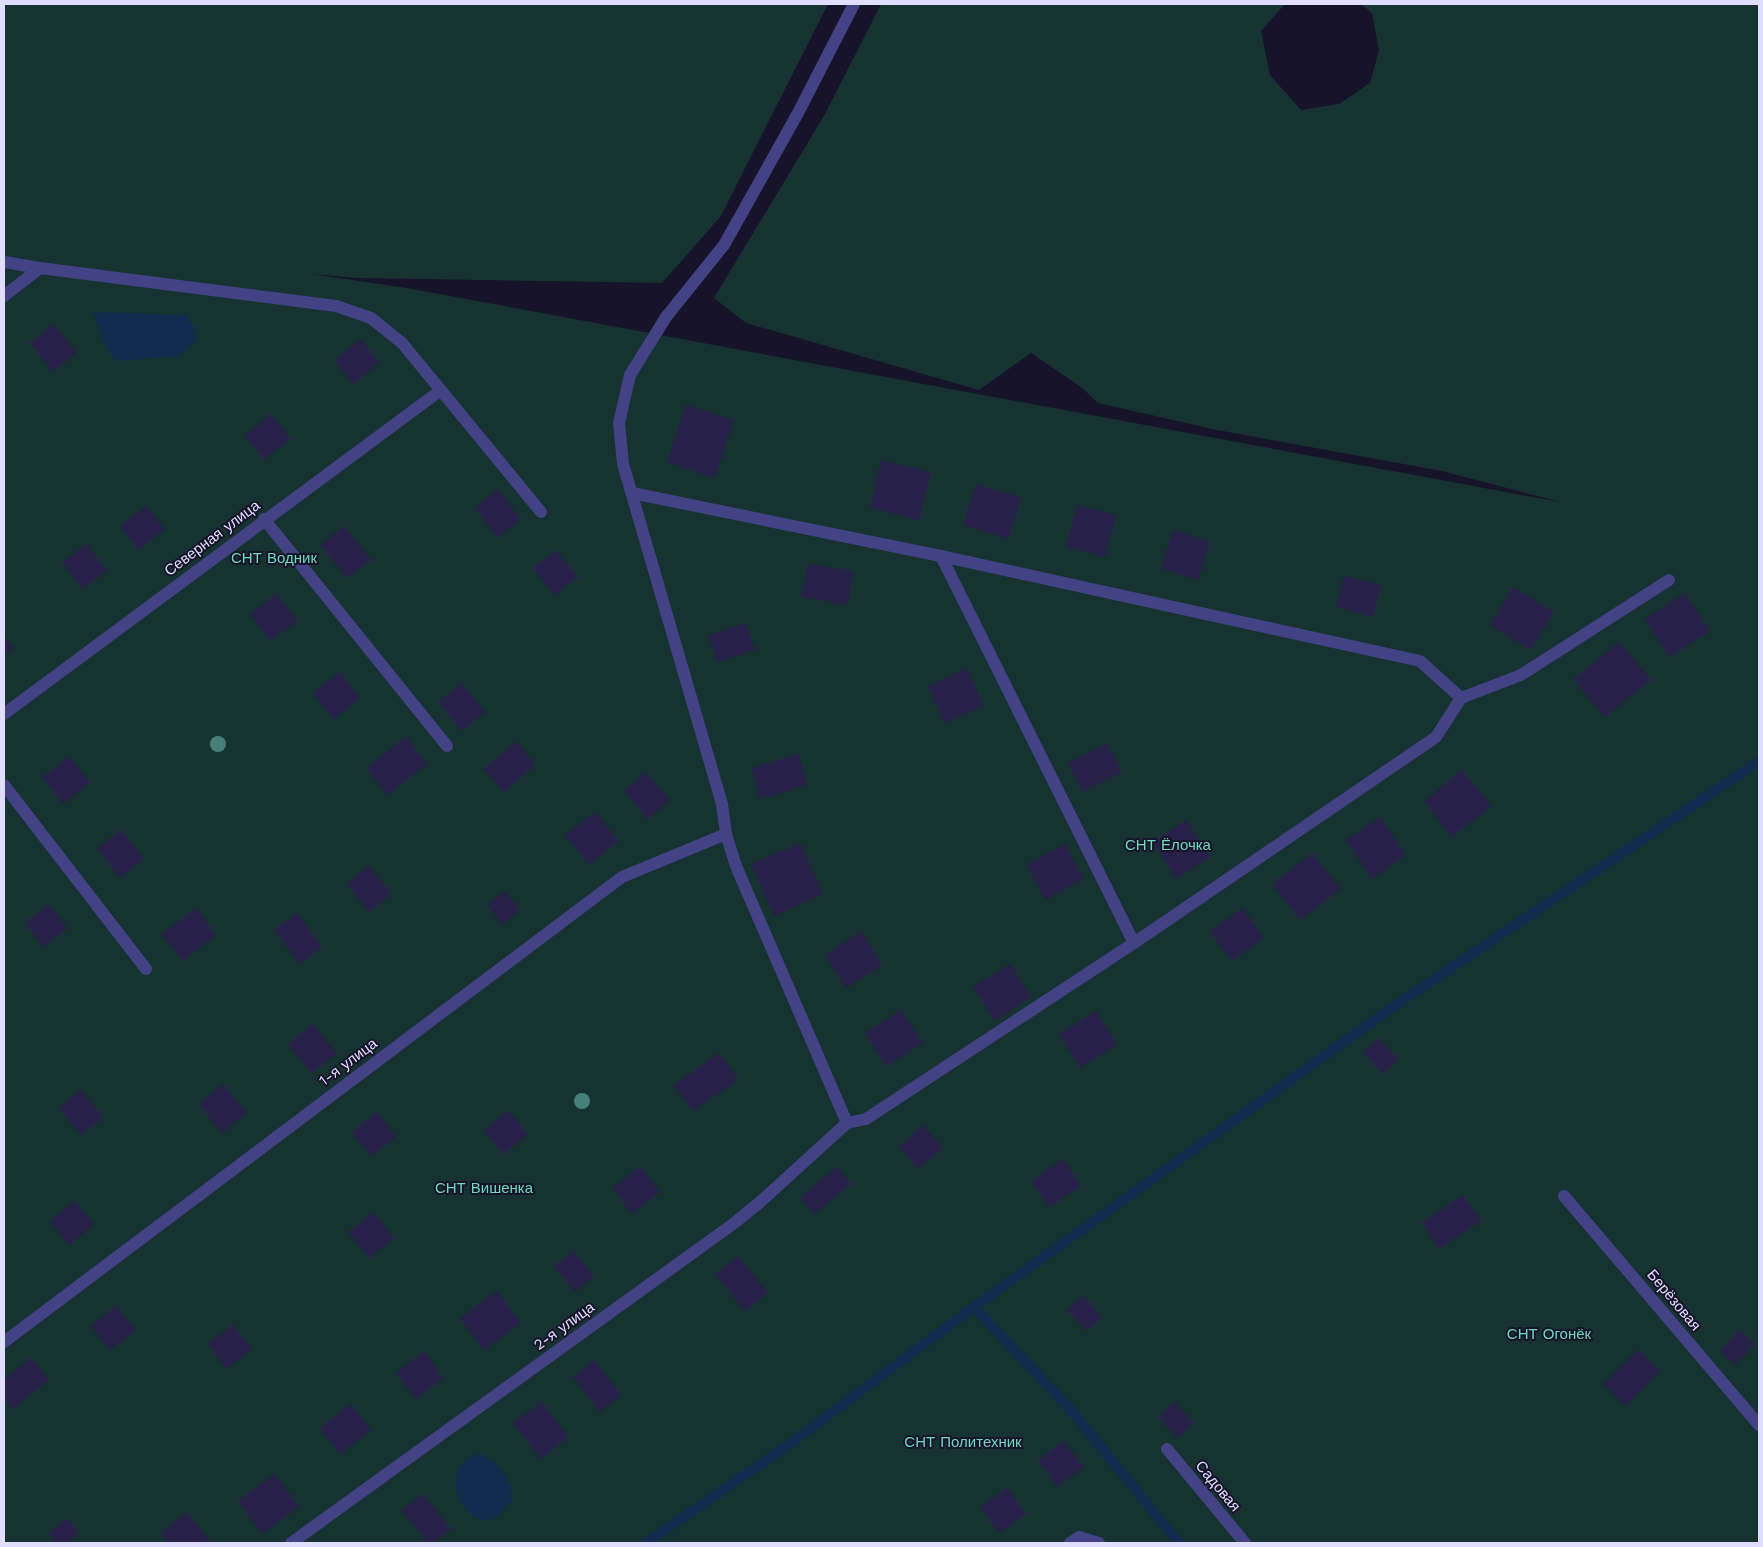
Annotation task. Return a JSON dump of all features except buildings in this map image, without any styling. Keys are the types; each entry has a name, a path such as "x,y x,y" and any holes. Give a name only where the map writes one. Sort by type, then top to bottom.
{"street":[{"path":"854,4 798,113 724,245 666,317 630,375 619,423 623,464 722,804 726,834 736,866 847,1123 866,1119 1134,943 1436,736 1461,698 1521,675 1669,580"},
{"path":"4,262 336,306 371,318 402,343 541,512"},
{"path":"4,296 40,268"},
{"name":"Северная улица","path":"4,714 264,519 441,390"},
{"path":"632,494 941,556 1420,661 1461,698"},
{"path":"264,519 447,746"},
{"path":"941,556 1134,943"},
{"path":"4,785 146,969"},
{"name":"1-я улица","path":"4,1342 622,877 726,834"},
{"name":"2-я улица","path":"291,1543 734,1224 847,1123"},
{"name":"Берёзовая","path":"1564,1196 1759,1425"},
{"name":"Садовая","path":"1167,1449 1245,1543"},
{"path":"1074,1540 1099,1543"}],"green space":[{"path":"4,4 828,4 721,216 662,283 359,278 311,274 407,288 1560,502 1442,471 1217,430 1098,403 1081,387 1031,353 979,390 746,323 714,298 825,114 881,4 1285,4 1261,31 1270,75 1301,110 1339,104 1370,83 1379,50 1372,13 1361,4 1759,4 1759,1543 4,1543"}],"water":[{"path":"94,312 186,315 194,326 196,341 179,356 116,361 102,338"},
{"path":"477,1453 487,1458 496,1466 505,1475 510,1484 512,1501 500,1514 491,1519 476,1518 464,1506 456,1490 455,1482 459,1468 467,1459"}],"waterway":[{"path":"646,1543 791,1443 974,1307 1387,1011 1759,761"},
{"path":"974,1307 1070,1409 1179,1543"}],"park label":[{"name":"СНТ Водник","path":"274,558"},
{"name":"СНТ Ёлочка","path":"1168,845"},
{"name":"СНТ Вишенка","path":"484,1188"},
{"name":"СНТ Огонёк","path":"1549,1334"},
{"name":"СНТ Политехник","path":"963,1442"}]}
